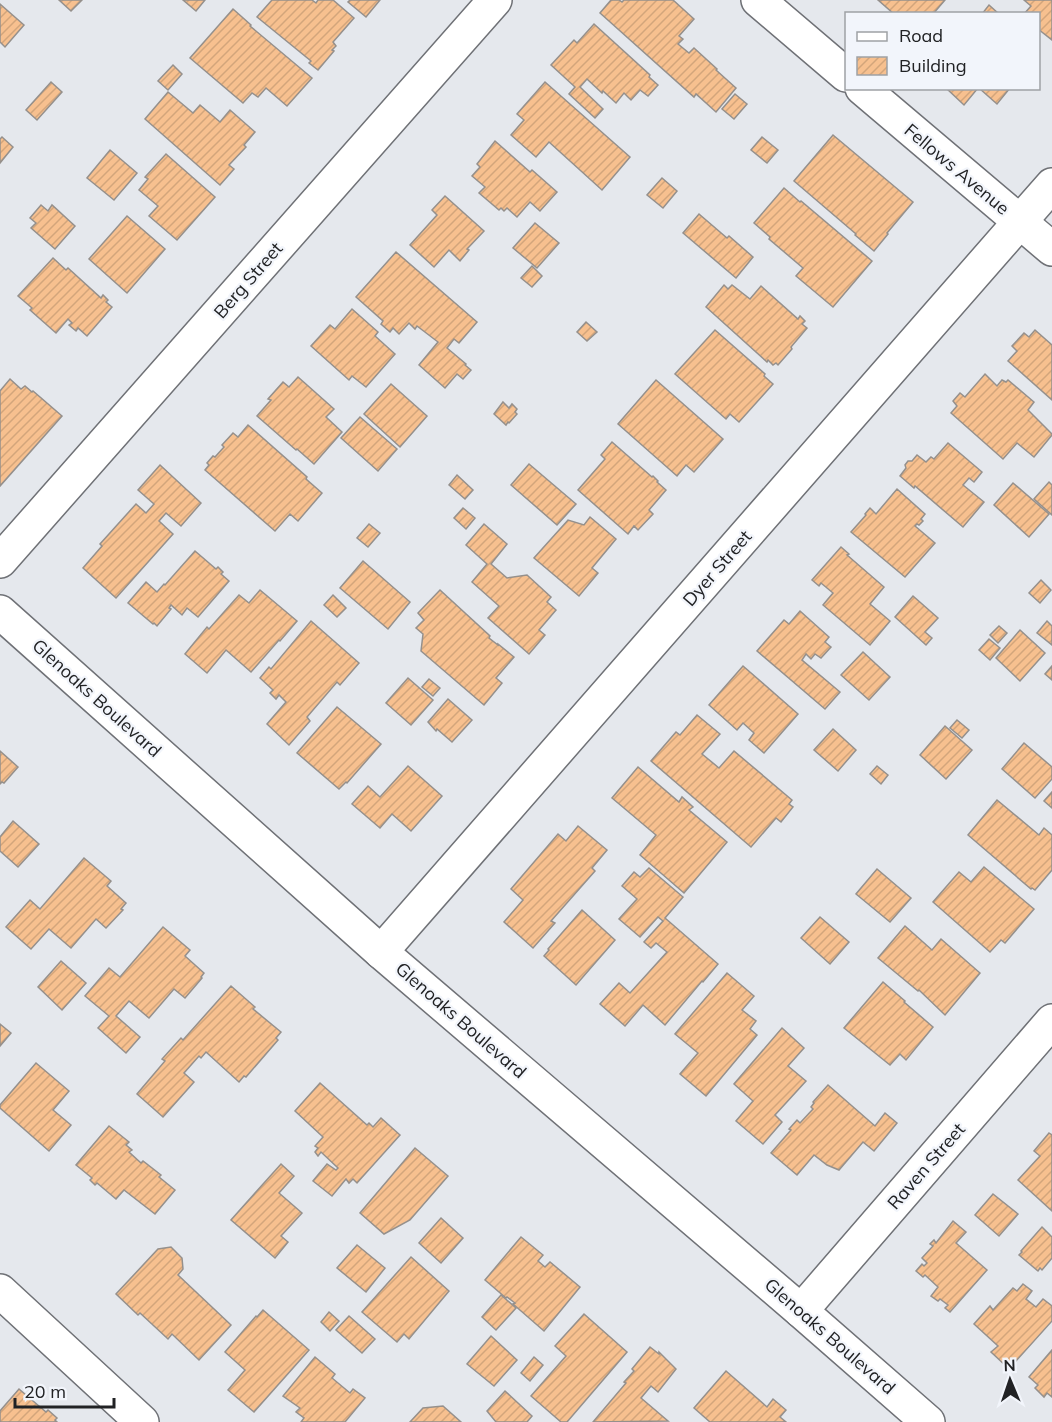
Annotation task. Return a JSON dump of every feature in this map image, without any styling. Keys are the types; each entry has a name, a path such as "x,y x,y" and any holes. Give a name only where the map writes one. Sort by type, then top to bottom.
{"street":[{"name":"Berg Street","path":"0,561 495,0"},
{"path":"758,0 845,74"},
{"name":"Fellows Avenue","path":"864,90 1052,249"},
{"name":"Dyer Street","path":"381,952 1052,185"},
{"name":"Glenoaks Boulevard","path":"0,612 381,952 928,1422"},
{"name":"Raven Street","path":"801,1311 1052,1021"},
{"path":"0,1291 142,1422"}],"building":[{"path":"59,0 82,0 71,11"},
{"path":"183,0 205,0 196,11"},
{"path":"272,0 312,0 316,3 318,0 333,0 354,18 333,42 336,46 332,50 334,51 318,70 309,63 311,61 257,17"},
{"path":"350,0 380,0 366,17 348,2"},
{"path":"611,0 622,2 624,0 673,0 694,19 679,36 683,39 678,44 689,53 694,48 736,88 716,112 696,94 694,97 600,13"},
{"path":"878,0 945,0 935,12 892,12"},
{"path":"1024,0 1052,0 1052,40 1040,31 1040,12 1026,12 1031,6"},
{"path":"0,4 24,25 5,47 0,42"},
{"path":"989,5 997,12 984,12"},
{"path":"233,9 312,78 287,106 266,88 258,97 252,93 243,103 190,58"},
{"path":"594,24 658,85 648,96 640,90 631,100 624,93 616,103 587,79 580,87 603,109 595,118 569,94 575,87 551,65 574,40 577,43"},
{"path":"173,65 182,74 168,90 158,81"},
{"path":"51,82 62,92 37,120 26,110"},
{"path":"545,82 630,157 602,190 549,142 536,157 511,135 524,120 517,114"},
{"path":"948,90 976,90 964,105"},
{"path":"981,90 1008,90 997,104"},
{"path":"168,92 193,113 200,105 220,122 230,110 255,132 244,145 246,147 229,165 234,169 220,185 145,119"},
{"path":"735,94 747,104 734,119 722,109"},
{"path":"833,135 913,202 874,251 794,181"},
{"path":"2,137 13,147 0,163 0,139"},
{"path":"762,137 778,150 767,163 751,150"},
{"path":"495,141 557,192 540,211 530,202 517,217 507,208 504,211 501,208 499,210 479,193 485,187 472,176 480,167 477,164"},
{"path":"110,150 137,173 114,200 87,178"},
{"path":"166,154 215,197 177,240 149,216 158,206 139,190 148,179 145,177"},
{"path":"662,178 677,191 663,208 647,195"},
{"path":"784,188 872,261 833,307 796,276 803,268 754,223"},
{"path":"445,196 484,231 467,249 469,250 460,261 449,250 434,267 410,245 437,215 432,210"},
{"path":"41,205 48,211 52,205 75,226 55,249 31,228 36,223 30,218"},
{"path":"699,214 753,257 736,278 683,233"},
{"path":"127,216 165,249 127,293 89,259"},
{"path":"535,223 559,243 537,268 513,248"},
{"path":"396,252 477,322 459,343 454,339 447,348 471,370 463,379 457,374 445,388 419,365 438,342 417,326 415,329 409,323 399,334 393,328 390,332 381,324 383,321 356,297"},
{"path":"53,258 66,270 68,268 101,298 103,295 112,307 87,336 78,328 76,331 69,325 72,323 68,319 56,333 18,296"},
{"path":"532,266 542,276 532,287 521,278"},
{"path":"724,285 728,289 732,285 750,299 761,286 798,319 800,316 805,321 802,324 807,328 778,365 776,363 773,365 768,360 767,362 706,307"},
{"path":"352,309 378,332 375,336 395,354 366,387 352,376 349,380 311,346 330,325 335,329"},
{"path":"586,322 597,332 587,341 577,332"},
{"path":"715,330 765,374 764,376 773,384 739,422 730,414 726,419 675,374"},
{"path":"1035,330 1052,345 1052,400 1008,361 1017,351 1012,346 1024,333 1029,337"},
{"path":"985,374 997,386 1002,380 1006,382 1008,380 1034,402 1028,410 1052,435 1034,457 1017,443 1003,459 951,413 957,406 953,401 960,393 965,397"},
{"path":"298,377 334,409 326,417 342,432 314,464 257,416 283,382 289,387"},
{"path":"10,379 21,389 25,386 33,391 62,416 0,486 0,391"},
{"path":"656,380 723,439 694,472 686,465 677,476 618,424"},
{"path":"391,384 427,416 400,447 364,414"},
{"path":"503,402 509,408 512,404 517,409 515,412 517,414 506,425 494,414"},
{"path":"360,417 397,449 378,471 341,438"},
{"path":"248,425 322,493 298,521 290,514 275,531 205,470 209,465 207,463 224,447 222,445 233,433 238,437"},
{"path":"612,442 653,476 666,490 649,510 653,514 638,530 634,526 628,534 578,490 605,459 601,455"},
{"path":"948,443 982,472 974,482 969,478 963,485 984,502 963,527 900,476 908,461 912,461 917,455 926,462 931,457 934,459"},
{"path":"529,464 576,504 557,525 511,485"},
{"path":"160,465 201,503 181,526 166,513 159,521 173,534 116,598 83,568 102,546 100,544 136,504 146,513 154,504 138,490"},
{"path":"457,475 473,490 465,499 449,485"},
{"path":"1049,482 1052,485 1052,515 1034,499"},
{"path":"1013,483 1049,514 1029,537 994,505"},
{"path":"897,489 925,514 921,519 923,521 915,526 935,543 905,577 851,532 870,508 876,514"},
{"path":"463,508 475,518 466,529 454,518"},
{"path":"590,517 616,539 592,568 598,573 579,596 534,558 568,520 584,525"},
{"path":"369,524 380,533 368,547 357,538"},
{"path":"484,524 507,544 491,564 507,578 527,575 551,597 547,602 556,610 539,630 545,635 529,654 488,618 499,606 472,582 487,564 466,545"},
{"path":"841,547 884,587 870,604 890,621 870,645 823,605 833,593 821,583 819,586 812,580"},
{"path":"195,551 216,569 218,567 223,572 221,574 229,581 198,617 187,608 182,615 171,605 169,608 171,609 157,626 128,603 146,582 157,592"},
{"path":"363,561 410,602 388,629 340,588"},
{"path":"1041,580 1051,590 1040,603 1029,593"},
{"path":"260,590 297,621 251,672 226,650 207,673 185,654 207,627 209,629 239,595 249,603"},
{"path":"440,590 490,636 489,638 514,657 496,678 502,683 484,705 421,651 423,634 416,628 424,620 418,613"},
{"path":"333,595 346,608 337,617 324,605"},
{"path":"913,596 938,618 925,632 932,638 926,645 895,617"},
{"path":"800,611 829,637 825,642 831,647 821,658 815,654 811,659 806,654 802,660 840,692 825,709 757,651 784,620 789,624"},
{"path":"311,621 359,663 340,685 337,682 307,717 310,721 289,745 267,724 286,702 279,695 276,699 270,693 273,690 260,678 269,667 271,669"},
{"path":"1047,621 1052,626 1052,645 1037,633"},
{"path":"999,626 1007,633 998,643 990,635"},
{"path":"1020,630 1045,653 1020,681 996,658"},
{"path":"989,639 1000,648 990,660 979,650"},
{"path":"863,652 890,677 869,700 841,675"},
{"path":"743,666 798,714 764,753 749,740 754,733 743,723 737,730 709,705"},
{"path":"1052,666 1052,680 1045,674"},
{"path":"408,678 433,700 411,725 386,703"},
{"path":"429,679 440,688 433,696 422,687"},
{"path":"448,699 472,720 452,742 428,722"},
{"path":"337,707 381,744 339,789 297,753"},
{"path":"697,715 720,734 702,754 719,768 734,751 792,800 789,804 793,807 781,822 776,818 751,847 651,761 676,732 680,735"},
{"path":"957,720 969,730 962,738 950,728"},
{"path":"945,726 972,750 946,779 920,755"},
{"path":"833,729 856,750 838,771 814,750"},
{"path":"1024,743 1052,767 1052,779 1035,798 1002,769"},
{"path":"0,751 18,767 4,783 0,784"},
{"path":"408,766 442,796 411,831 392,814 380,828 352,804 368,786 380,797"},
{"path":"877,766 888,775 881,784 870,774"},
{"path":"638,767 679,802 682,797 693,807 689,810 727,842 684,893 640,855 656,835 612,798"},
{"path":"1052,792 1052,808 1044,801"},
{"path":"997,800 1039,835 1044,828 1052,835 1052,870 1035,890 968,835"},
{"path":"13,821 39,844 18,867 0,851 0,837"},
{"path":"578,826 607,850 592,868 595,871 551,921 555,923 533,948 504,922 523,900 511,889 558,834 566,841"},
{"path":"84,858 111,881 107,886 126,903 121,909 123,910 106,928 96,919 71,948 49,929 31,949 6,927 30,900 40,909"},
{"path":"984,867 1034,909 1005,943 1001,940 990,952 933,902 959,872 971,882"},
{"path":"649,868 683,897 665,918 718,964 665,1025 643,1005 625,1026 600,1004 619,983 630,993 667,952 656,943 651,948 644,942 663,921 658,917 640,937 619,919 637,899 622,886 634,872 640,877"},
{"path":"877,869 911,898 890,922 856,894"},
{"path":"582,910 615,940 576,985 544,956"},
{"path":"820,917 849,942 830,964 801,938"},
{"path":"905,926 932,950 941,939 980,973 945,1015 919,990 878,958"},
{"path":"163,927 190,950 185,956 204,973 185,998 174,989 149,1018 129,1001 116,1016 140,1037 126,1053 98,1028 109,1016 85,996 109,968 120,977"},
{"path":"61,961 86,983 62,1010 38,987"},
{"path":"727,973 754,996 742,1010 756,1021 750,1029 757,1035 706,1096 680,1074 698,1053 675,1034"},
{"path":"883,982 933,1027 906,1060 900,1054 890,1065 844,1028"},
{"path":"231,986 255,1007 253,1009 281,1032 276,1038 278,1040 239,1082 206,1052 201,1058 199,1056 184,1073 194,1082 163,1117 137,1094 165,1061 162,1059 181,1038 183,1040"},
{"path":"0,1024 11,1033 0,1046"},
{"path":"782,1028 804,1048 788,1066 806,1081 775,1115 782,1122 763,1144 736,1121 753,1101 734,1084"},
{"path":"36,1063 69,1091 53,1110 71,1125 49,1151 0,1108 0,1105"},
{"path":"320,1083 367,1125 369,1123 373,1127 381,1118 400,1135 357,1183 353,1179 349,1183 346,1179 332,1196 313,1181 327,1164 336,1170 338,1168 321,1152 318,1156 315,1152 318,1148 315,1146 323,1137 295,1111"},
{"path":"828,1085 875,1126 885,1113 897,1123 874,1151 863,1142 839,1170 827,1165 814,1155 797,1175 771,1153 797,1120 800,1123 813,1109 811,1107 813,1102"},
{"path":"109,1126 129,1142 126,1145 132,1150 129,1152 141,1163 143,1161 161,1175 159,1177 175,1190 155,1214 124,1190 116,1199 97,1183 95,1185 90,1180 92,1178 76,1165"},
{"path":"1049,1133 1052,1135 1052,1211 1018,1180 1040,1156 1034,1151"},
{"path":"415,1148 448,1176 410,1220 384,1234 360,1213"},
{"path":"281,1164 294,1176 279,1193 302,1213 281,1236 288,1242 275,1258 231,1220"},
{"path":"993,1194 1018,1214 999,1236 975,1215"},
{"path":"441,1218 463,1238 441,1263 419,1243"},
{"path":"953,1221 966,1232 956,1243 987,1270 950,1312 945,1308 948,1305 931,1296 938,1287 925,1275 923,1277 916,1271 922,1264 924,1266 927,1263 922,1258 933,1246 930,1244 934,1240 936,1243"},
{"path":"1042,1227 1052,1237 1052,1258 1042,1270 1040,1268 1038,1271 1019,1255"},
{"path":"521,1237 543,1255 538,1261 545,1267 550,1262 580,1287 544,1331 513,1304 515,1303 485,1280"},
{"path":"357,1245 385,1268 366,1292 337,1268"},
{"path":"171,1247 182,1258 183,1269 178,1275 231,1325 199,1360 172,1334 168,1339 116,1294 158,1249"},
{"path":"411,1257 449,1291 409,1339 404,1334 397,1342 362,1312"},
{"path":"1023,1284 1032,1291 1026,1299 1036,1307 1043,1299 1052,1306 1052,1321 1016,1361 1014,1359 1007,1367 991,1352 998,1346 974,1324 990,1306 993,1310 1013,1288 1017,1291"},
{"path":"501,1295 516,1308 496,1330 482,1317"},
{"path":"263,1310 309,1350 254,1412 228,1390 245,1370 225,1352"},
{"path":"329,1312 339,1321 330,1331 321,1322"},
{"path":"584,1314 627,1352 567,1422 561,1422 531,1396 566,1356 555,1346"},
{"path":"349,1316 375,1339 362,1353 336,1330"},
{"path":"491,1336 517,1360 494,1386 467,1364"},
{"path":"650,1347 659,1354 659,1352 676,1369 658,1392 651,1386 641,1398 668,1421 593,1422 626,1383 624,1382 634,1371 632,1369"},
{"path":"1052,1350 1052,1397 1047,1393 1044,1397 1035,1388 1038,1385 1029,1377"},
{"path":"315,1357 335,1374 332,1378 350,1393 353,1389 365,1398 345,1422 301,1422 304,1418 296,1412 300,1408 283,1396"},
{"path":"534,1357 543,1365 530,1381 521,1373"},
{"path":"726,1371 767,1407 773,1399 786,1410 780,1417 786,1422 710,1422 694,1408"},
{"path":"19,1389 46,1412 48,1410 57,1418 55,1420 57,1422 0,1422 0,1411"},
{"path":"505,1391 532,1416 527,1422 496,1422 487,1411"},
{"path":"443,1406 461,1422 410,1422 423,1408"}]}
